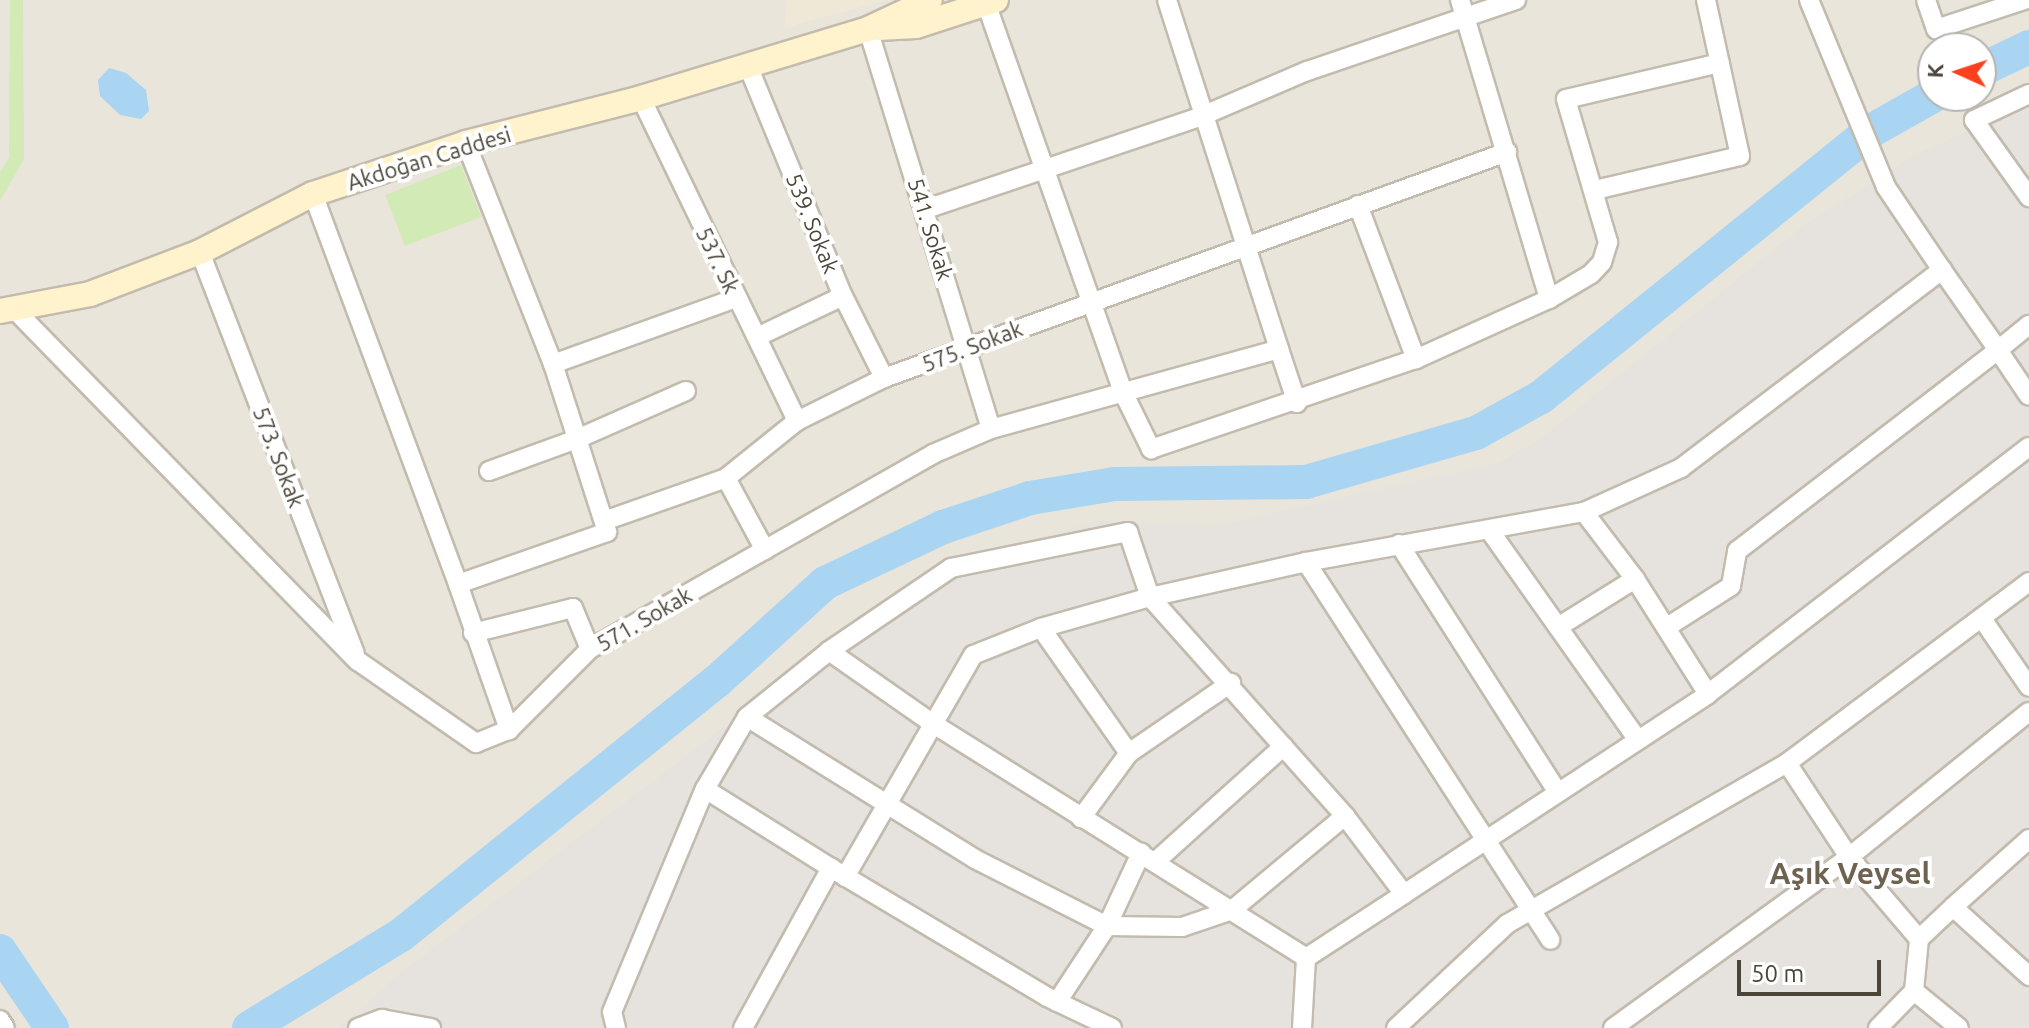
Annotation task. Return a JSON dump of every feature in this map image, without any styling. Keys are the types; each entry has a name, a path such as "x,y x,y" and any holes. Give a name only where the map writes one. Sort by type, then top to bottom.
{"main road":[{"name":"Akdoğan Caddesi","path":"7,310 90,294 200,252 313,194 466,143 641,98 868,29 930,0"},
{"name":"Akdoğan Caddesi","path":"868,29 916,26 991,2"}],"street":[{"path":"1167,0 1297,403"},
{"path":"926,209 1202,116 1463,8 1516,0"},
{"path":"1595,190 1740,156 1706,0"},
{"path":"1809,0 1886,187 2029,396"},
{"path":"1926,0 1936,29 2024,0"},
{"path":"991,2 1123,392 1151,449 1297,403 1416,359 1549,299 1591,274 1605,255 1608,242 1566,99 1720,63"},
{"path":"1463,8 1549,299"},
{"name":"541. Sokak","path":"868,29 926,209 991,429"},
{"name":"539. Sokak","path":"748,66 843,296 884,378"},
{"path":"2029,94 1974,120 2029,197"},
{"name":"537. Sk","path":"641,98 797,421"},
{"path":"466,143 553,364 606,527"},
{"name":"575. Sokak","path":"458,584 726,478 797,421 884,378 1246,244 1507,152"},
{"path":"313,194 509,730"},
{"path":"1358,205 1416,359"},
{"name":"573. Sokak","path":"200,252 358,661"},
{"path":"743,1028 838,873 886,805 973,655 1041,628 1150,597 1306,562 1584,512 1681,468 1942,270"},
{"path":"757,337 843,296"},
{"path":"553,364 736,298"},
{"name":"571. Sokak","path":"7,310 358,661 476,743 509,730 590,649 933,454 991,429 1279,349"},
{"path":"1667,627 1731,586 1737,551 2029,325"},
{"path":"489,471 577,439 686,391"},
{"path":"1306,958 1708,694 2029,447"},
{"path":"726,478 765,550"},
{"path":"1584,512 1635,579 1708,694"},
{"path":"1133,513 1128,532 1150,597 1231,683 1345,816 1404,894"},
{"path":"1490,531 1638,740"},
{"path":"616,1028 612,1012 705,789 747,717 829,651 951,568 1128,532"},
{"path":"1399,544 1557,791"},
{"path":"1306,562 1551,940"},
{"path":"1558,627 1635,579"},
{"path":"1396,1028 1507,924 1787,763 1983,620 2029,582"},
{"path":"473,633 573,608 590,649"},
{"path":"1983,620 2029,687"},
{"path":"1041,628 1129,753"},
{"path":"829,651 932,723 1306,958"},
{"path":"1081,818 1129,753 1231,683"},
{"path":"1613,1028 1849,857 2029,712"},
{"path":"747,717 975,859 1107,926 1182,927 1232,910 1345,816"},
{"path":"1057,1002 1148,858 1284,746"},
{"path":"1787,763 1849,857 1919,939"},
{"path":"705,789 838,873 1057,1002 1112,1028"},
{"path":"1878,1028 1914,991 1919,939 2029,839"},
{"path":"1953,907 2029,976"},
{"path":"1302,1028 1306,958"},
{"path":"1914,991 1958,1028"},
{"path":"0,1020 5,1028"},
{"path":"358,1028 382,1023 431,1028"}],"shaded area":[{"path":"0,0 2029,0 2029,1028 0,1028"},
{"path":"787,0 886,0 784,28"},
{"path":"2029,104 2029,1028 340,1028 393,979 720,730 829,639 926,570 1098,521 1220,525 1498,463 1542,438 1803,226 1917,154"}],"green space":[{"path":"10,0 23,0 24,160 0,200 0,172 9,158"},
{"path":"461,165 481,217 405,246 385,195"}],"water":[{"path":"109,68 126,73 146,90 149,111 141,119 120,115 100,96 98,80"}],"waterway":[{"path":"1997,62 2029,47"},
{"path":"249,1028 401,935 716,682 825,583 943,527 1030,498 1115,484 1306,482 1476,433 1541,397 1869,132 1917,105"},
{"path":"0,951 52,1028"}],"district":[{"name":"Aşık Veysel","path":"1850,873"}]}
